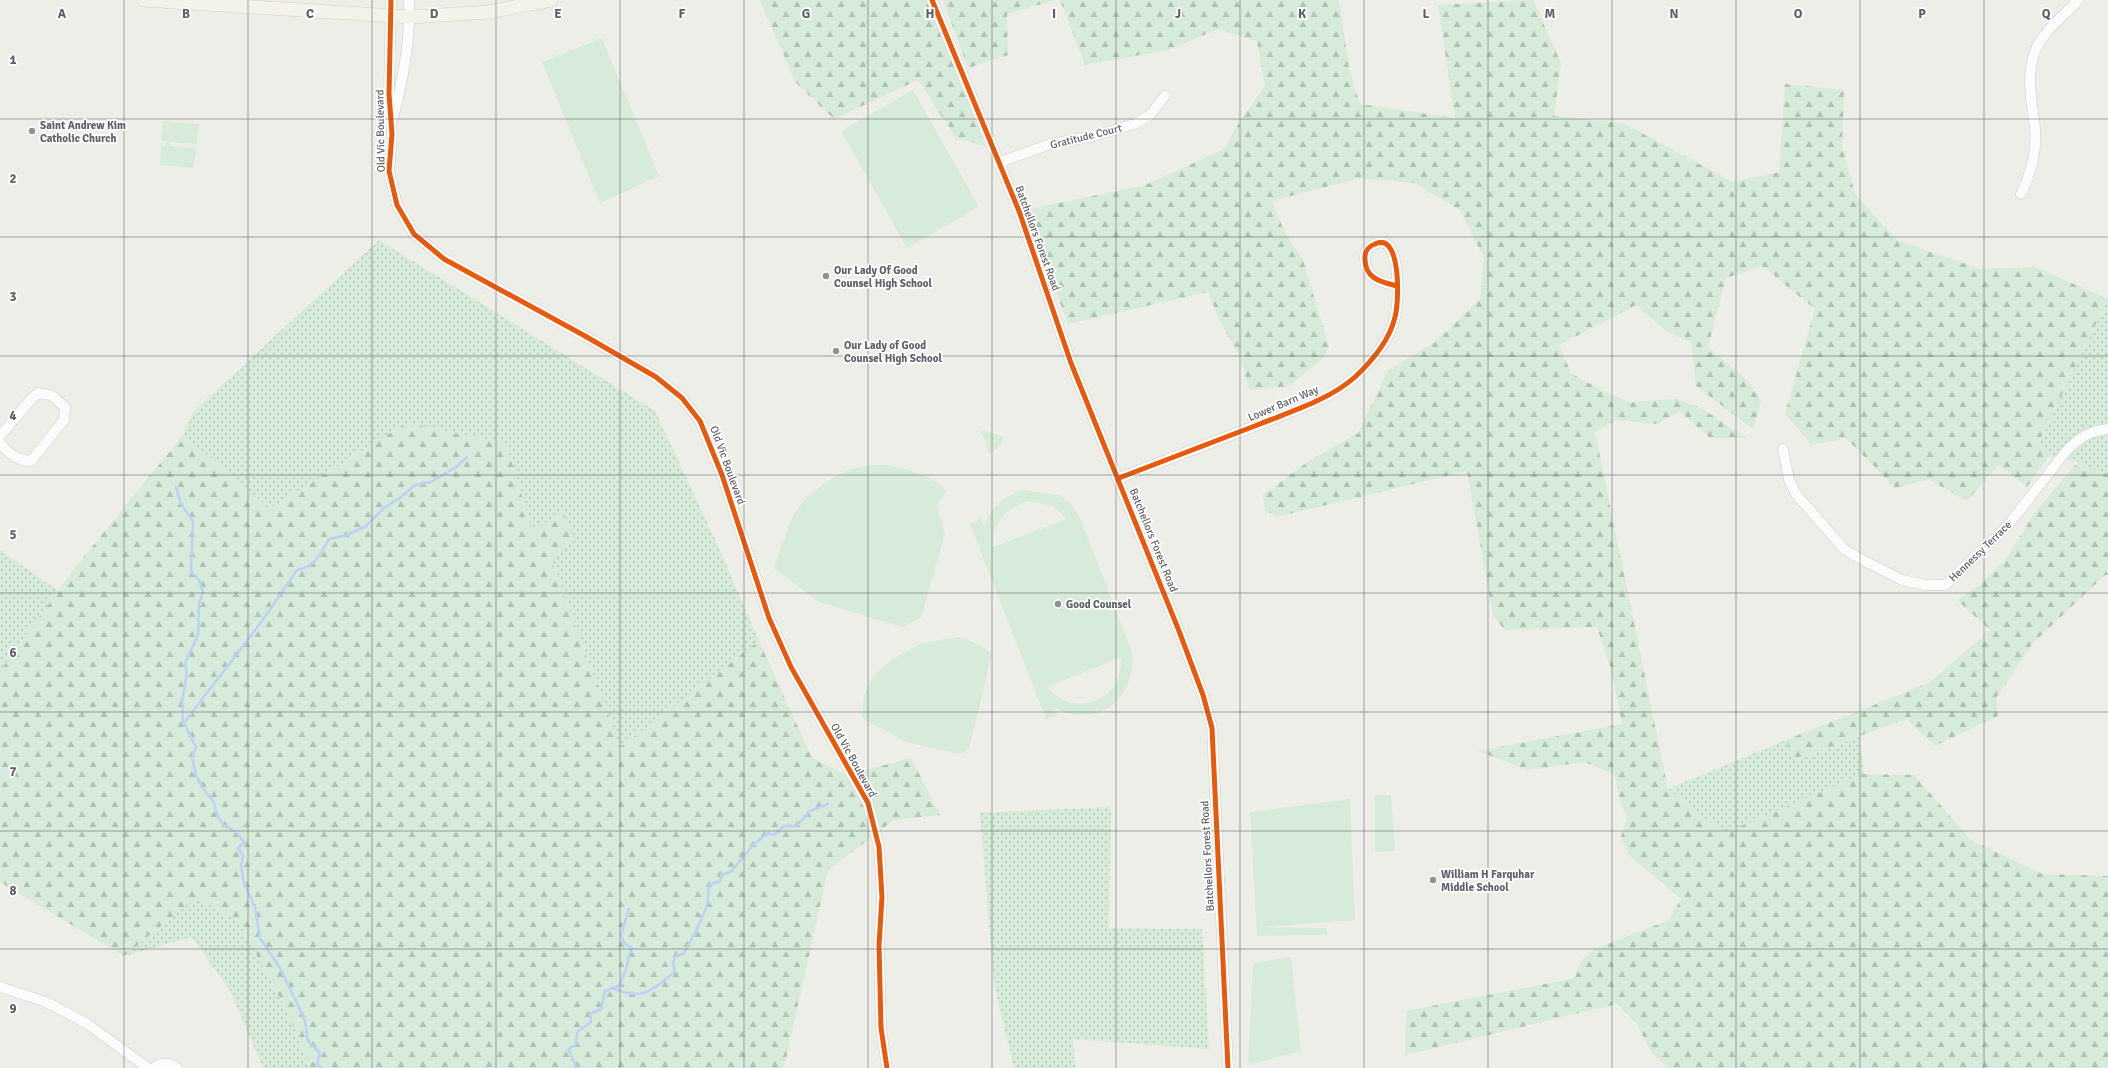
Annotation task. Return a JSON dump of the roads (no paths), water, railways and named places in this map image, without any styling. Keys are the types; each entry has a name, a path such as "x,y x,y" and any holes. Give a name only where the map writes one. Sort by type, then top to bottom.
{"main road":[{"path":"144,0 390,17 488,12 551,0"}],"street":[{"name":"Old Vic Boulevard","path":"390,0 389,94 391,125 389,171 397,205 414,234 421,242 444,259 586,336 656,377 682,398 700,421 722,475 769,618 784,653 868,803 879,848 882,897 878,945 881,1028 887,1068"},
{"name":"Old Vic Boulevard","path":"391,125 402,87 410,17 409,0"},
{"name":"Batchellors Forest Road","path":"932,0 1023,222 1071,363 1119,478 1203,695 1212,728 1228,1068"},
{"path":"2021,194 2029,178 2034,154 2035,128 2030,98 2030,83 2036,51 2047,32 2078,0"},
{"name":"Gratitude Court","path":"998,163 1050,144 1094,136 1134,124 1149,116 1165,96"},
{"name":"Lower Barn Way","path":"1119,478 1298,409 1334,391 1354,377 1380,348 1396,317 1397,286"},
{"path":"0,436 38,393 51,395 65,407 64,420 31,461 12,457 0,443"},
{"name":"Hennessy Terrace","path":"1783,450 1789,480 1796,494 1844,549 1862,560 1902,580 1925,586 1945,585 2005,529 2067,450 2079,438 2093,431 2108,429"},
{"path":"0,987 46,1002 86,1024 148,1068"},
{"path":"154,1068 164,1063 173,1065 177,1068"}],"waterway":[{"path":"321,1068 317,1064 320,1053 308,1041 305,1021 295,999 281,970 260,938 255,907 244,883 241,865 243,856 238,848 244,842 236,832 224,825 218,817 213,801 202,787 196,775 192,757 196,747 184,723 262,621 297,570 303,569 312,563 320,554 329,539 344,536 365,527 385,507 400,498 415,485 431,482 456,467 467,457"},
{"path":"176,487 181,504 193,521 191,571 199,580 203,591 199,604 198,635 185,663 187,673 182,701 183,723"},
{"path":"613,988 632,994 640,994 653,989 675,972 673,963 675,956 683,954 696,931 707,906 709,885 720,881 721,875 731,872 754,844 768,833 774,835 784,826 796,826 810,811 828,804"},
{"path":"577,1068 568,1049 576,1045 577,1032 591,1022 590,1014 601,1009 605,991 621,985 632,948 624,943 621,935 629,909"}],"place":[{"name":"Saint Andrew Kim Catholic Church","path":"32,131"},
{"name":"Our Lady Of Good Counsel High School","path":"826,276"},
{"name":"Our Lady of Good Counsel High School","path":"836,351"},
{"name":"Good Counsel","path":"1058,604"},
{"name":"William H Farquhar Middle School","path":"1433,880"}]}
